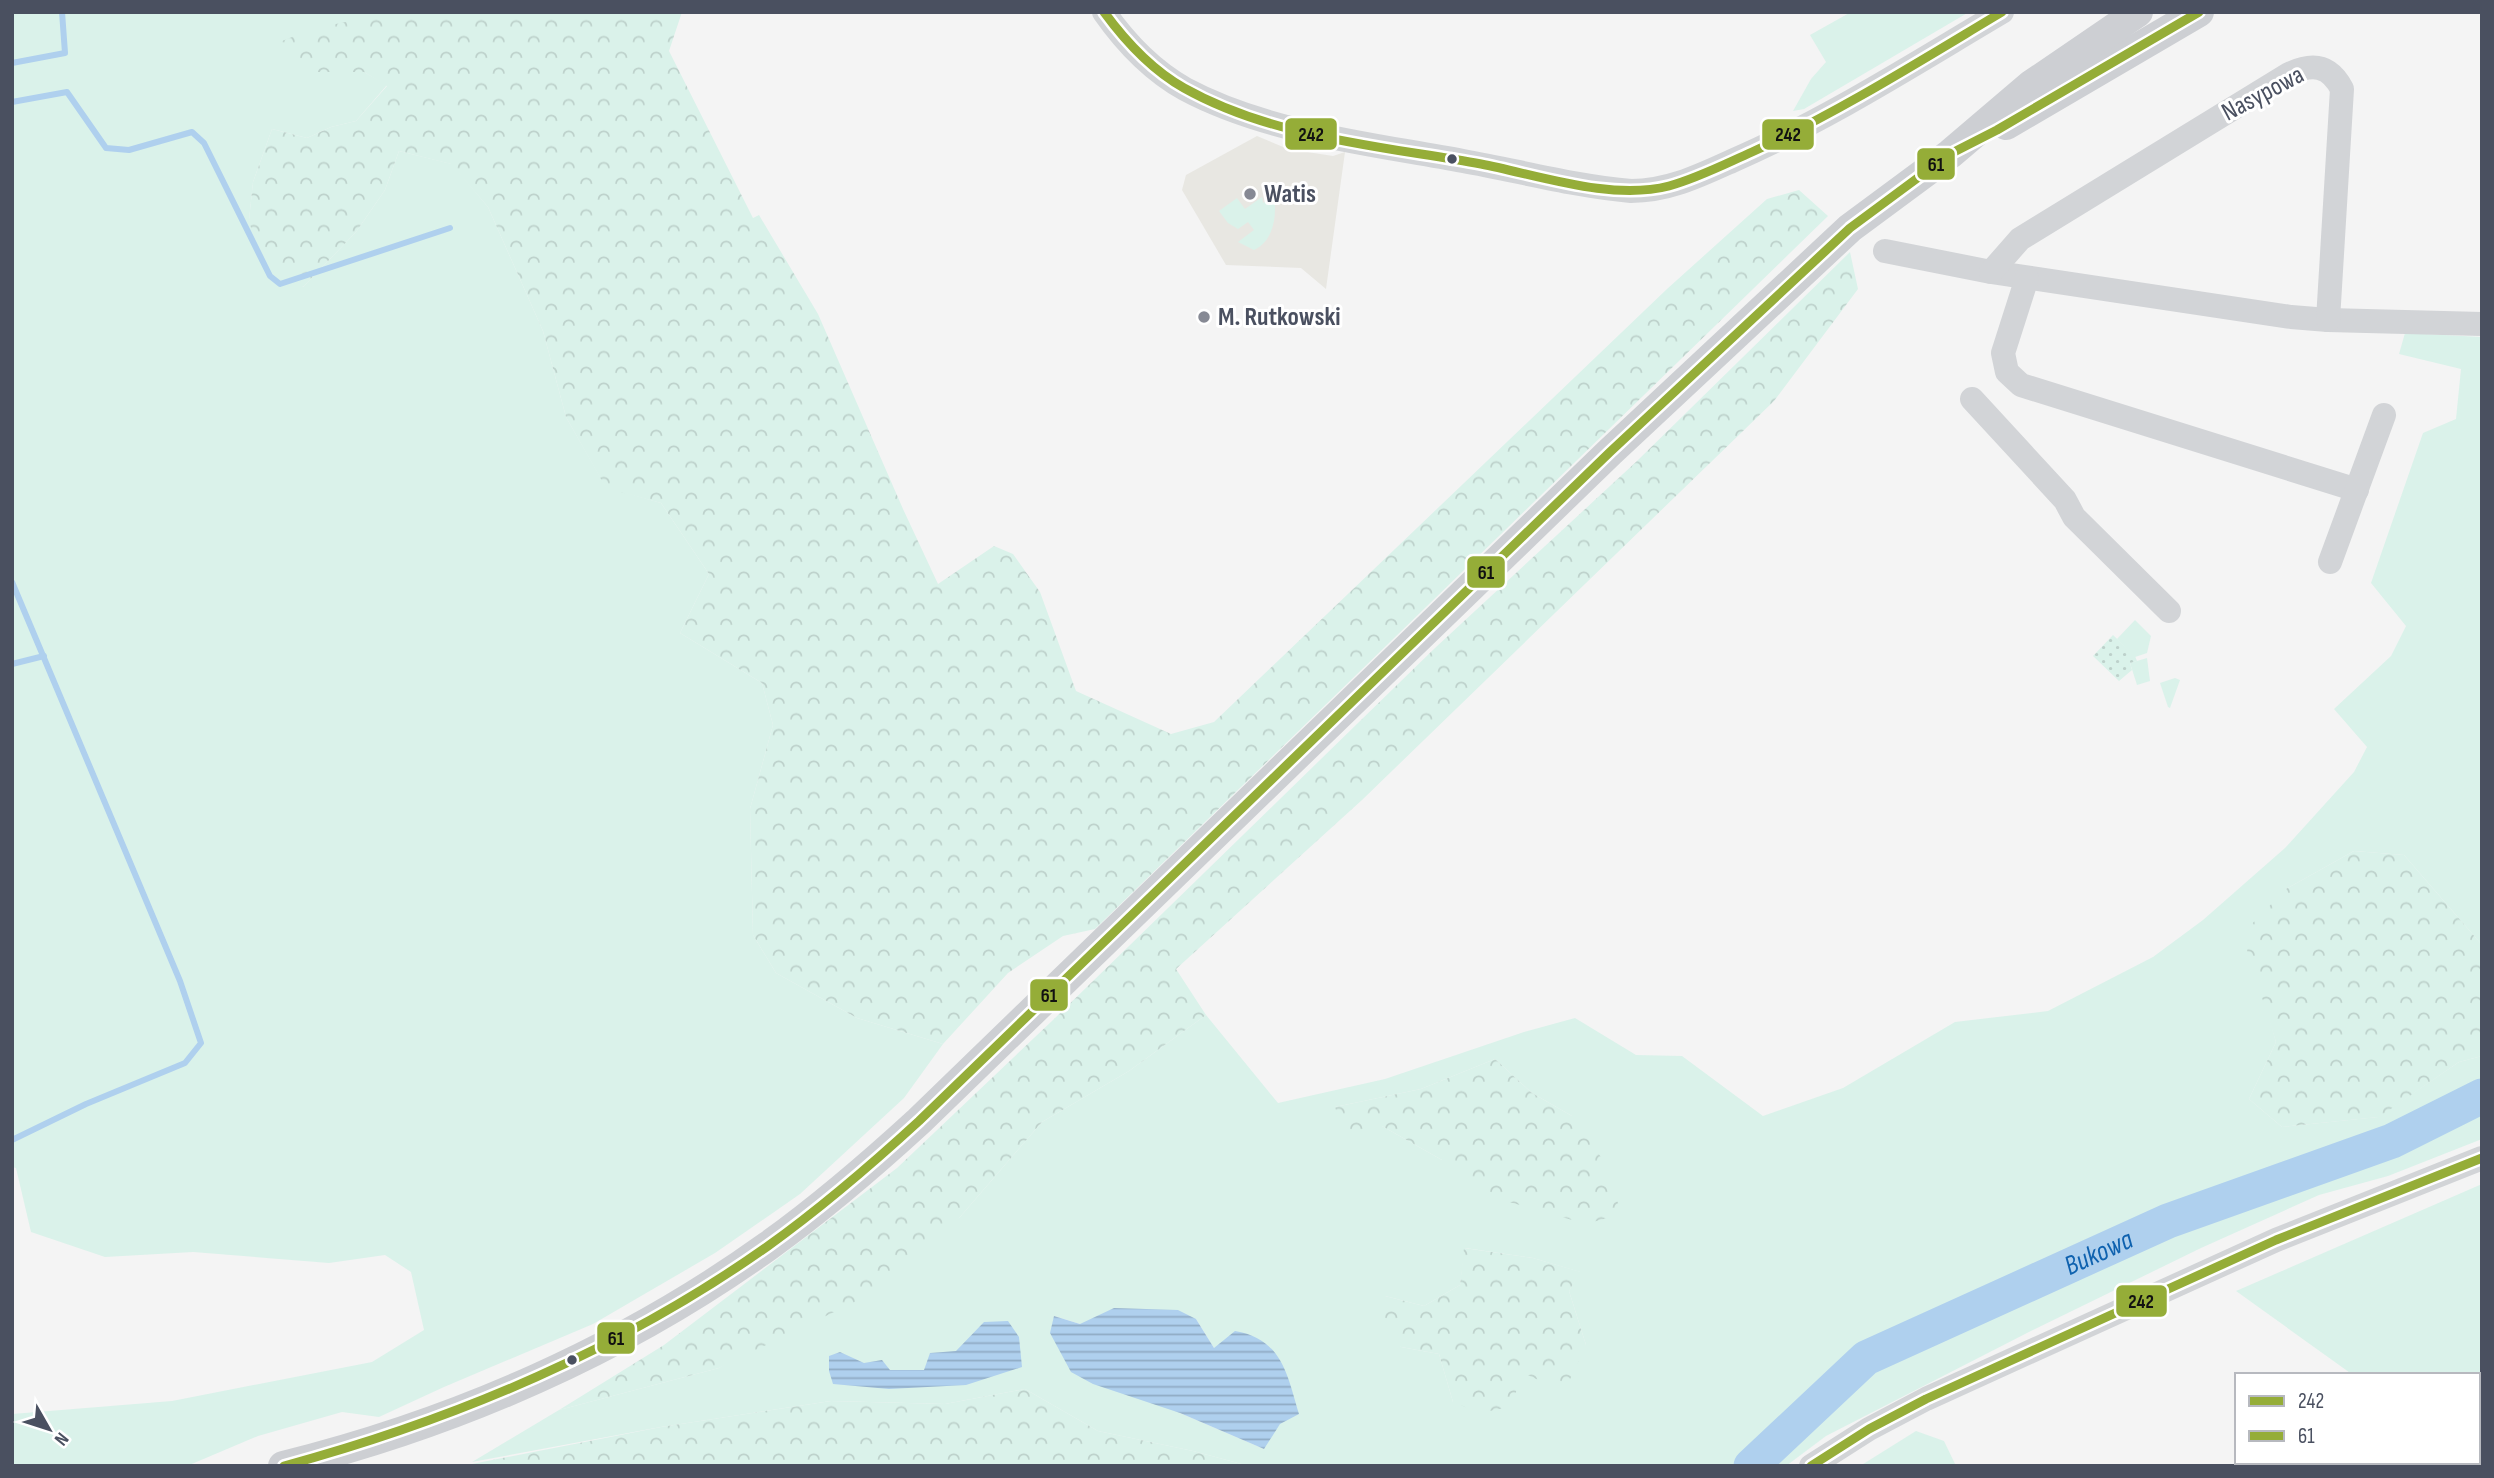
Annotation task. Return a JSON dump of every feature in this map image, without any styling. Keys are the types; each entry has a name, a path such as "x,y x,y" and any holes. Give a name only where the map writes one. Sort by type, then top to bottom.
{"main road":[{"path":"283,1466 409,1429 492,1398 573,1362 654,1319 733,1271 806,1218 878,1158 967,1075 1609,452 1850,228 1950,155 2031,85 2138,12"},
{"path":"1950,155 2199,12"}],"street":[{"path":"1104,12 1137,51 1163,74 1186,89 1247,114 1340,138 1618,190 1647,191 1676,185 1793,135 2002,12"},
{"name":"Nasypowa","path":"1991,272 2020,239 2289,74 2304,67 2317,67 2328,71 2337,79 2342,89 2329,320"},
{"path":"1885,251 1991,272 2221,307 2329,320 2482,324"},
{"path":"2027,278 2004,353 2007,372 2021,385 2357,490"},
{"path":"1972,399 2065,500 2074,517 2169,611"},
{"path":"2330,562 2384,415"},
{"path":"1811,1466 1869,1429 1926,1399 2276,1240 2482,1158"}],"shaded area":[{"path":"1257,136 1288,149 1333,156 1345,152 1326,289 1301,268 1226,265 1182,190 1186,175"}],"green space":[{"path":"12,12 393,12 307,72 364,72 387,85 356,121 331,127 307,138 272,129 253,182 249,220 303,287 356,232 385,190 399,151 452,164 488,207 543,331 566,417 606,487 661,503 709,574 680,633 762,683 773,725 750,809 753,935 776,973 857,1018 943,1044 904,1098 800,1194 715,1253 593,1324 379,1417 342,1412 258,1436 187,1466 12,1466 12,1414 172,1401 372,1362 424,1330 411,1272 385,1255 329,1263 193,1252 105,1257 31,1232 16,1168 12,1167"},
{"path":"393,12 682,12 669,51 753,218 759,215 818,314 938,584 994,546 1013,554 1040,592 1076,691 1171,734 1214,722 1667,289 1767,199 1799,190 1828,216 1095,929 1063,936 1008,973 943,1044 857,1018 776,973 753,935 750,809 773,725 762,683 680,633 709,574 661,503 606,488 566,417 543,331 488,207 451,164 399,151 385,190 356,232 303,287 260,262 249,220 253,182 272,129 307,138 331,127 356,121 387,86 364,72 307,72 277,43 312,29"},
{"path":"1851,12 1969,12 1804,109 1793,111 1811,79 1826,62 1810,35"},
{"path":"1274,196 1273,227 1266,240 1254,250 1238,242 1254,230 1248,222 1238,229 1228,223 1219,211 1237,198 1245,209 1262,197 1263,203"},
{"path":"1850,252 1858,289 1774,401 1362,800 1176,969 1206,1015 1129,1071 1042,1122 960,1217 865,1297 719,1368 559,1410 664,1345 897,1168 1435,648 1637,461"},
{"path":"2405,333 2482,337 2482,945 2404,855 2354,851 2286,889 2263,996 2276,1042 2249,1099 2282,1127 2378,1117 2459,1062 2482,1056 2482,1139 2388,1176 2319,1195 2201,1248 1826,1436 1786,1466 1249,1466 1098,1431 1025,1389 945,1404 831,1401 661,1427 472,1462 559,1410 719,1368 960,1217 1042,1122 1129,1071 1206,1015 1278,1103 1385,1079 1524,1032 1575,1018 1636,1055 1682,1056 1763,1116 1843,1088 1955,1022 2048,1011 2153,957 2203,920 2285,848 2354,772 2367,747 2334,709 2391,656 2406,626 2371,583 2423,433 2456,419 2461,369 2399,354","holes":["1495,1059 1532,1093 1572,1116 1442,1160 1382,1126 1335,1107 1421,1089","1465,1248 1533,1258 1580,1272 1569,1291 1586,1345 1519,1371 1453,1402 1439,1354 1401,1347 1385,1296 1424,1306 1460,1285","1054,1316 1080,1324 1196,1319 1214,1348 1264,1449 1180,1413"]},
{"path":"2135,620 2151,636 2147,653 2135,657 2117,639"},
{"path":"2113,635 2137,661 2130,663 2132,670 2119,681 2093,656"},
{"path":"2147,658 2150,681 2137,685 2130,663"},
{"path":"2175,678 2180,680 2170,708 2160,683"},
{"path":"2354,851 2404,855 2482,945 2482,1056 2459,1062 2379,1117 2282,1127 2249,1099 2276,1042 2242,934 2286,889"},
{"path":"1495,1059 1532,1093 1572,1116 1608,1167 1621,1214 1586,1224 1502,1200 1442,1160 1382,1126 1344,1134 1335,1107 1421,1089"},
{"path":"2482,1184 2482,1466 2358,1466 2480,1464 2480,1373 2350,1373 2236,1291"},
{"path":"1464,1248 1533,1258 1581,1272 1569,1291 1586,1345 1564,1392 1519,1371 1514,1406 1480,1413 1453,1402 1439,1354 1401,1347 1379,1318 1385,1296 1424,1306 1460,1285"},
{"path":"1025,1389 1098,1431 1249,1466 462,1466 661,1427 831,1401 945,1404"},
{"path":"1916,1431 1944,1441 1956,1466 1860,1466"}],"water":[{"path":"1114,1308 1178,1310 1196,1319 1214,1348 1235,1331 1251,1335 1273,1350 1280,1360 1299,1414 1280,1424 1264,1449 1180,1413 1093,1384 1071,1372 1050,1333 1054,1316 1080,1324"},
{"path":"1008,1321 1019,1337 1022,1367 966,1385 889,1389 833,1384 829,1371 829,1356 840,1352 864,1363 882,1360 890,1370 924,1370 930,1353 956,1351 984,1322"}],"waterway":[{"path":"12,63 65,53 62,12"},
{"path":"12,102 67,92 106,148 129,150 192,132 204,143 270,276 280,284 450,228"},
{"path":"12,582 180,981 201,1043 185,1063 86,1104 12,1140"},
{"path":"12,664 44,656"},
{"name":"Bukowa","path":"1751,1466 1866,1358 2168,1221 2392,1141 2482,1096"}],"transit line":[{"name":"242","path":"1104,12 1140,54 1172,81 1218,105 1254,118 1329,138 1481,164 1575,185 1623,190 1669,186 1701,175 1784,137 1848,103 2002,12"},
{"name":"61","path":"284,1466 412,1426 536,1377 655,1318 788,1232 919,1121 1610,452 1850,228 1950,154 1997,130 2199,12"},
{"name":"242","path":"1811,1466 1869,1429 1926,1399 2276,1240 2482,1158"}],"place":[{"name":"Watis","path":"1250,194"},
{"name":"M. Rutkowski","path":"1204,317"}]}
